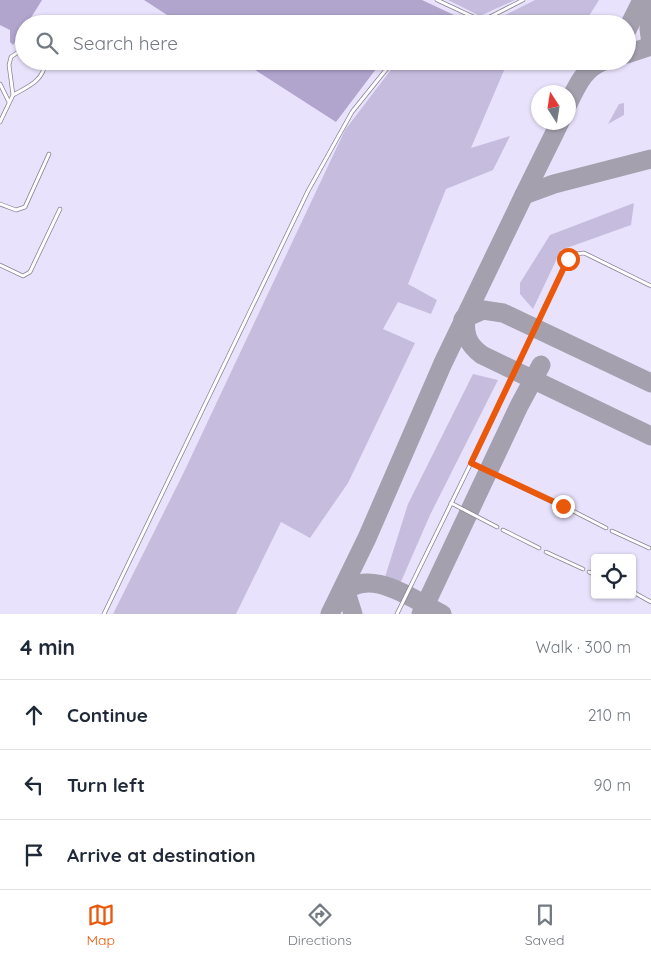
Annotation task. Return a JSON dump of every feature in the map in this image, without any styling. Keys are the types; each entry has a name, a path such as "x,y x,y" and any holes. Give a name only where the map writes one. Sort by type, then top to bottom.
{"lane":[{"path":"438,0 468,15"},
{"path":"495,15 523,0"},
{"path":"13,95 9,65 11,56 15,54"},
{"path":"0,122 13,95 41,78 44,70"},
{"path":"104,614 308,191 352,112 386,70"},
{"path":"0,84 9,103"},
{"path":"0,204 16,210 25,207 49,154"},
{"path":"0,265 23,276 30,272 60,209"},
{"path":"397,614 568,259 574,254 584,253 651,286"},
{"path":"471,463 563,506"},
{"path":"451,503 497,527"},
{"path":"569,509 606,528"},
{"path":"503,530 539,548"},
{"path":"612,531 649,548"},
{"path":"546,552 583,569"},
{"path":"636,594 651,602"}],"shaded area":[{"path":"0,0 651,0 651,614 0,614"},
{"path":"0,0 42,0 33,15 15,15 15,42 13,45 10,42 10,30 0,25"},
{"path":"144,0 422,0 454,15 167,15"},
{"path":"448,0 515,0 482,15 478,15"},
{"path":"535,0 599,0 590,15 505,15"},
{"path":"255,70 375,70 336,122"},
{"path":"391,70 504,70 471,148 510,136 493,170 446,189 408,284 437,300 431,314 398,302 383,329 415,343 348,483 310,538 281,522 236,614 113,614 183,474 345,130"},
{"path":"624,103 624,115 608,124 619,104"},
{"path":"634,203 631,225 561,250 533,309 520,294 520,283 550,235"},
{"path":"473,374 498,380 430,515 400,584 385,577 408,504"}],"taxiway":[{"path":"634,15 642,0"},
{"path":"651,0 649,29 651,44"},
{"path":"636,51 651,46"},
{"path":"576,88 589,70"},
{"path":"524,195 556,130"},
{"path":"330,614 367,538 443,363 524,195 554,184 651,159"},
{"path":"463,319 483,310 503,313 651,383"},
{"path":"466,316 466,333 470,343 482,355 651,436"},
{"path":"421,614 519,406 541,365"},
{"path":"348,581 347,595 353,614"},
{"path":"339,598 350,588 362,583 375,584 404,593 442,614"}],"route":[{"path":"563,506 471,463 568,259"}]}
